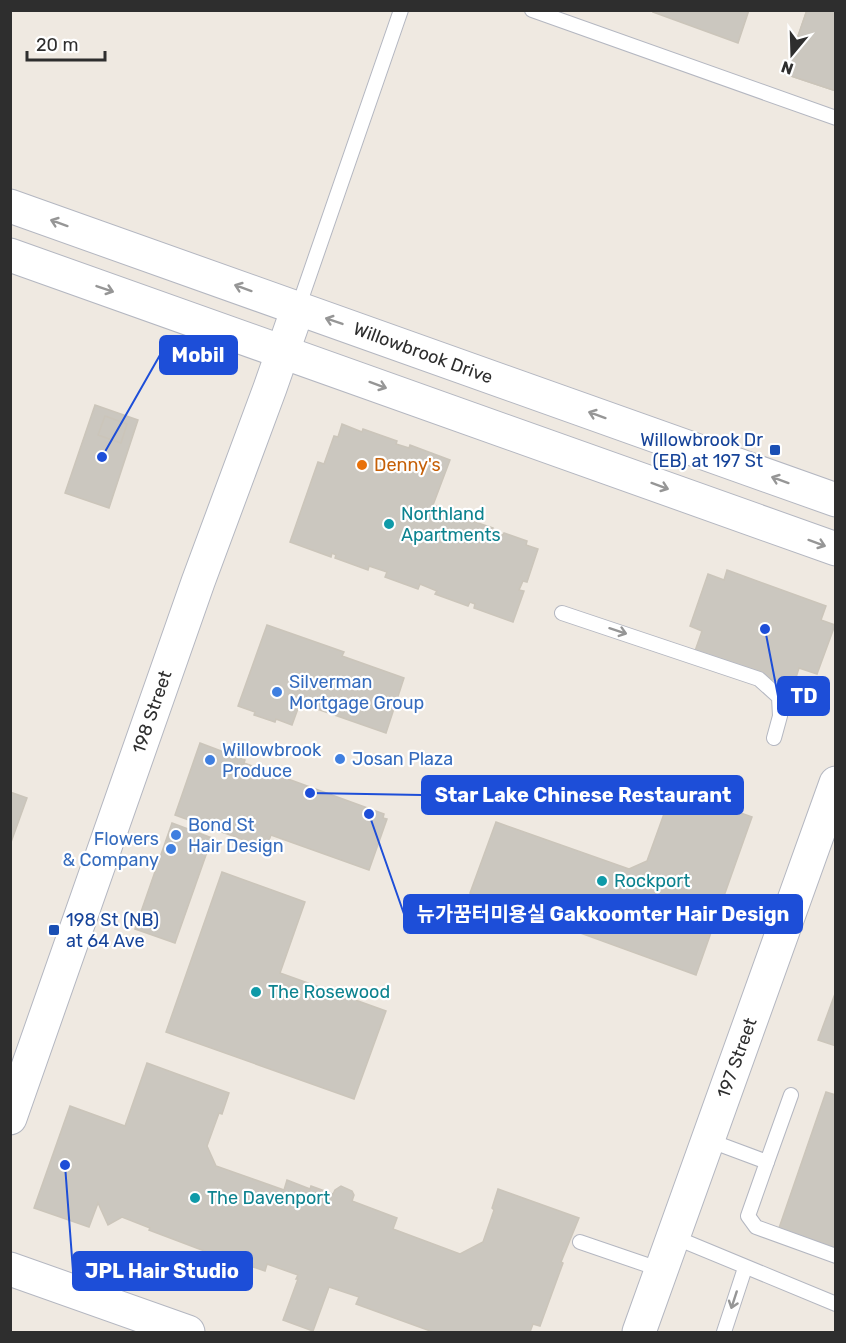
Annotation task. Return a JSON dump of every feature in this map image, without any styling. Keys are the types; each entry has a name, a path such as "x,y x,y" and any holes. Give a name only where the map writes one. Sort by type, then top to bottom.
{"main road":[{"name":"Willowbrook Drive","path":"10,206 836,500"},
{"path":"10,255 836,549"},
{"name":"198 Street","path":"10,1118 198,582 298,308"},
{"name":"197 Street","path":"639,1332 836,783"},
{"path":"10,1269 188,1332"}],"lane":[{"path":"298,308 401,10"},
{"path":"532,10 836,118"},
{"path":"562,613 759,679 779,697 780,716 774,738"},
{"path":"791,1095 748,1216 756,1227 836,1256"},
{"path":"708,1140 767,1162"},
{"path":"674,1237 836,1304"},
{"path":"580,1242 662,1270"},
{"path":"724,1332 745,1268"}],"building":[{"path":"654,10 749,10 738,43 653,12"},
{"path":"807,10 836,10 836,91 785,74"},
{"path":"807,10 836,10 836,91 785,74"},
{"path":"95,405 138,420 109,508 65,493"},
{"path":"105,416 127,424 121,443 98,435"},
{"name":"Northland Apartments","path":"342,424 397,441 396,444 409,448 410,445 450,460 433,505 445,510 444,514 493,528 492,531 527,541 526,545 538,549 527,582 523,581 519,590 524,591 513,622 474,608 475,604 470,602 468,606 435,594 437,591 420,584 418,589 385,577 387,572 369,566 368,570 335,558 336,555 332,553 331,557 290,542 318,462 324,464 334,436 338,437"},
{"path":"727,570 826,606 821,620 835,625 817,674 799,668 793,687 695,651 702,631 690,626 708,574 724,580"},
{"path":"267,625 344,652 342,656 404,678 386,733 300,703 292,725 254,715 255,712 238,706"},
{"path":"200,743 245,760 244,763 384,814 383,818 387,819 369,870 271,835 266,848 175,815"},
{"name":"Rockport","path":"673,789 752,817 696,975 470,893 496,822 629,869 647,861"},
{"path":"10,792 27,798 10,845"},
{"path":"172,823 212,838 175,943 135,929"},
{"name":"The Rosewood","path":"222,872 305,902 280,973 386,1011 354,1099 166,1032"},
{"path":"836,991 836,1046 818,1040"},
{"name":"The Davenport","path":"147,1063 229,1093 207,1146 216,1166 284,1190 287,1180 310,1189 311,1186 333,1194 341,1186 352,1191 354,1195 352,1201 397,1218 393,1229 460,1254 483,1242 494,1210 492,1208 498,1189 579,1218 561,1262 563,1263 540,1326 533,1324 530,1332 433,1332 356,1304 359,1297 329,1287 313,1331 283,1320 298,1275 267,1264 265,1271 253,1267 254,1264 225,1253 223,1258 149,1230 150,1228 122,1217 108,1225 98,1203 89,1227 34,1208 70,1106 125,1126"},
{"path":"826,1092 836,1095 836,1248 779,1228"}],"place":[{"name":"Willowbrook Dr (EB) at 197 St","path":"775,450"},
{"name":"Mobil","path":"102,457"},
{"name":"Denny's","path":"362,465"},
{"name":"Northland Apartments","path":"389,524"},
{"name":"TD","path":"765,629"},
{"name":"Silverman Mortgage Group","path":"277,692"},
{"name":"Josan Plaza","path":"340,759"},
{"name":"Willowbrook Produce","path":"210,760"},
{"name":"Star Lake Chinese Restaurant","path":"310,793"},
{"name":"뉴가꿈터미용실 Gakkoomter Hair Design","path":"369,814"},
{"name":"Bond St Hair Design","path":"176,835"},
{"name":"Flowers & Company","path":"171,849"},
{"name":"Rockport","path":"602,881"},
{"name":"198 St (NB) at 64 Ave","path":"54,930"},
{"name":"The Rosewood","path":"256,992"},
{"name":"JPL Hair Studio","path":"65,1165"},
{"name":"The Davenport","path":"195,1198"}]}
